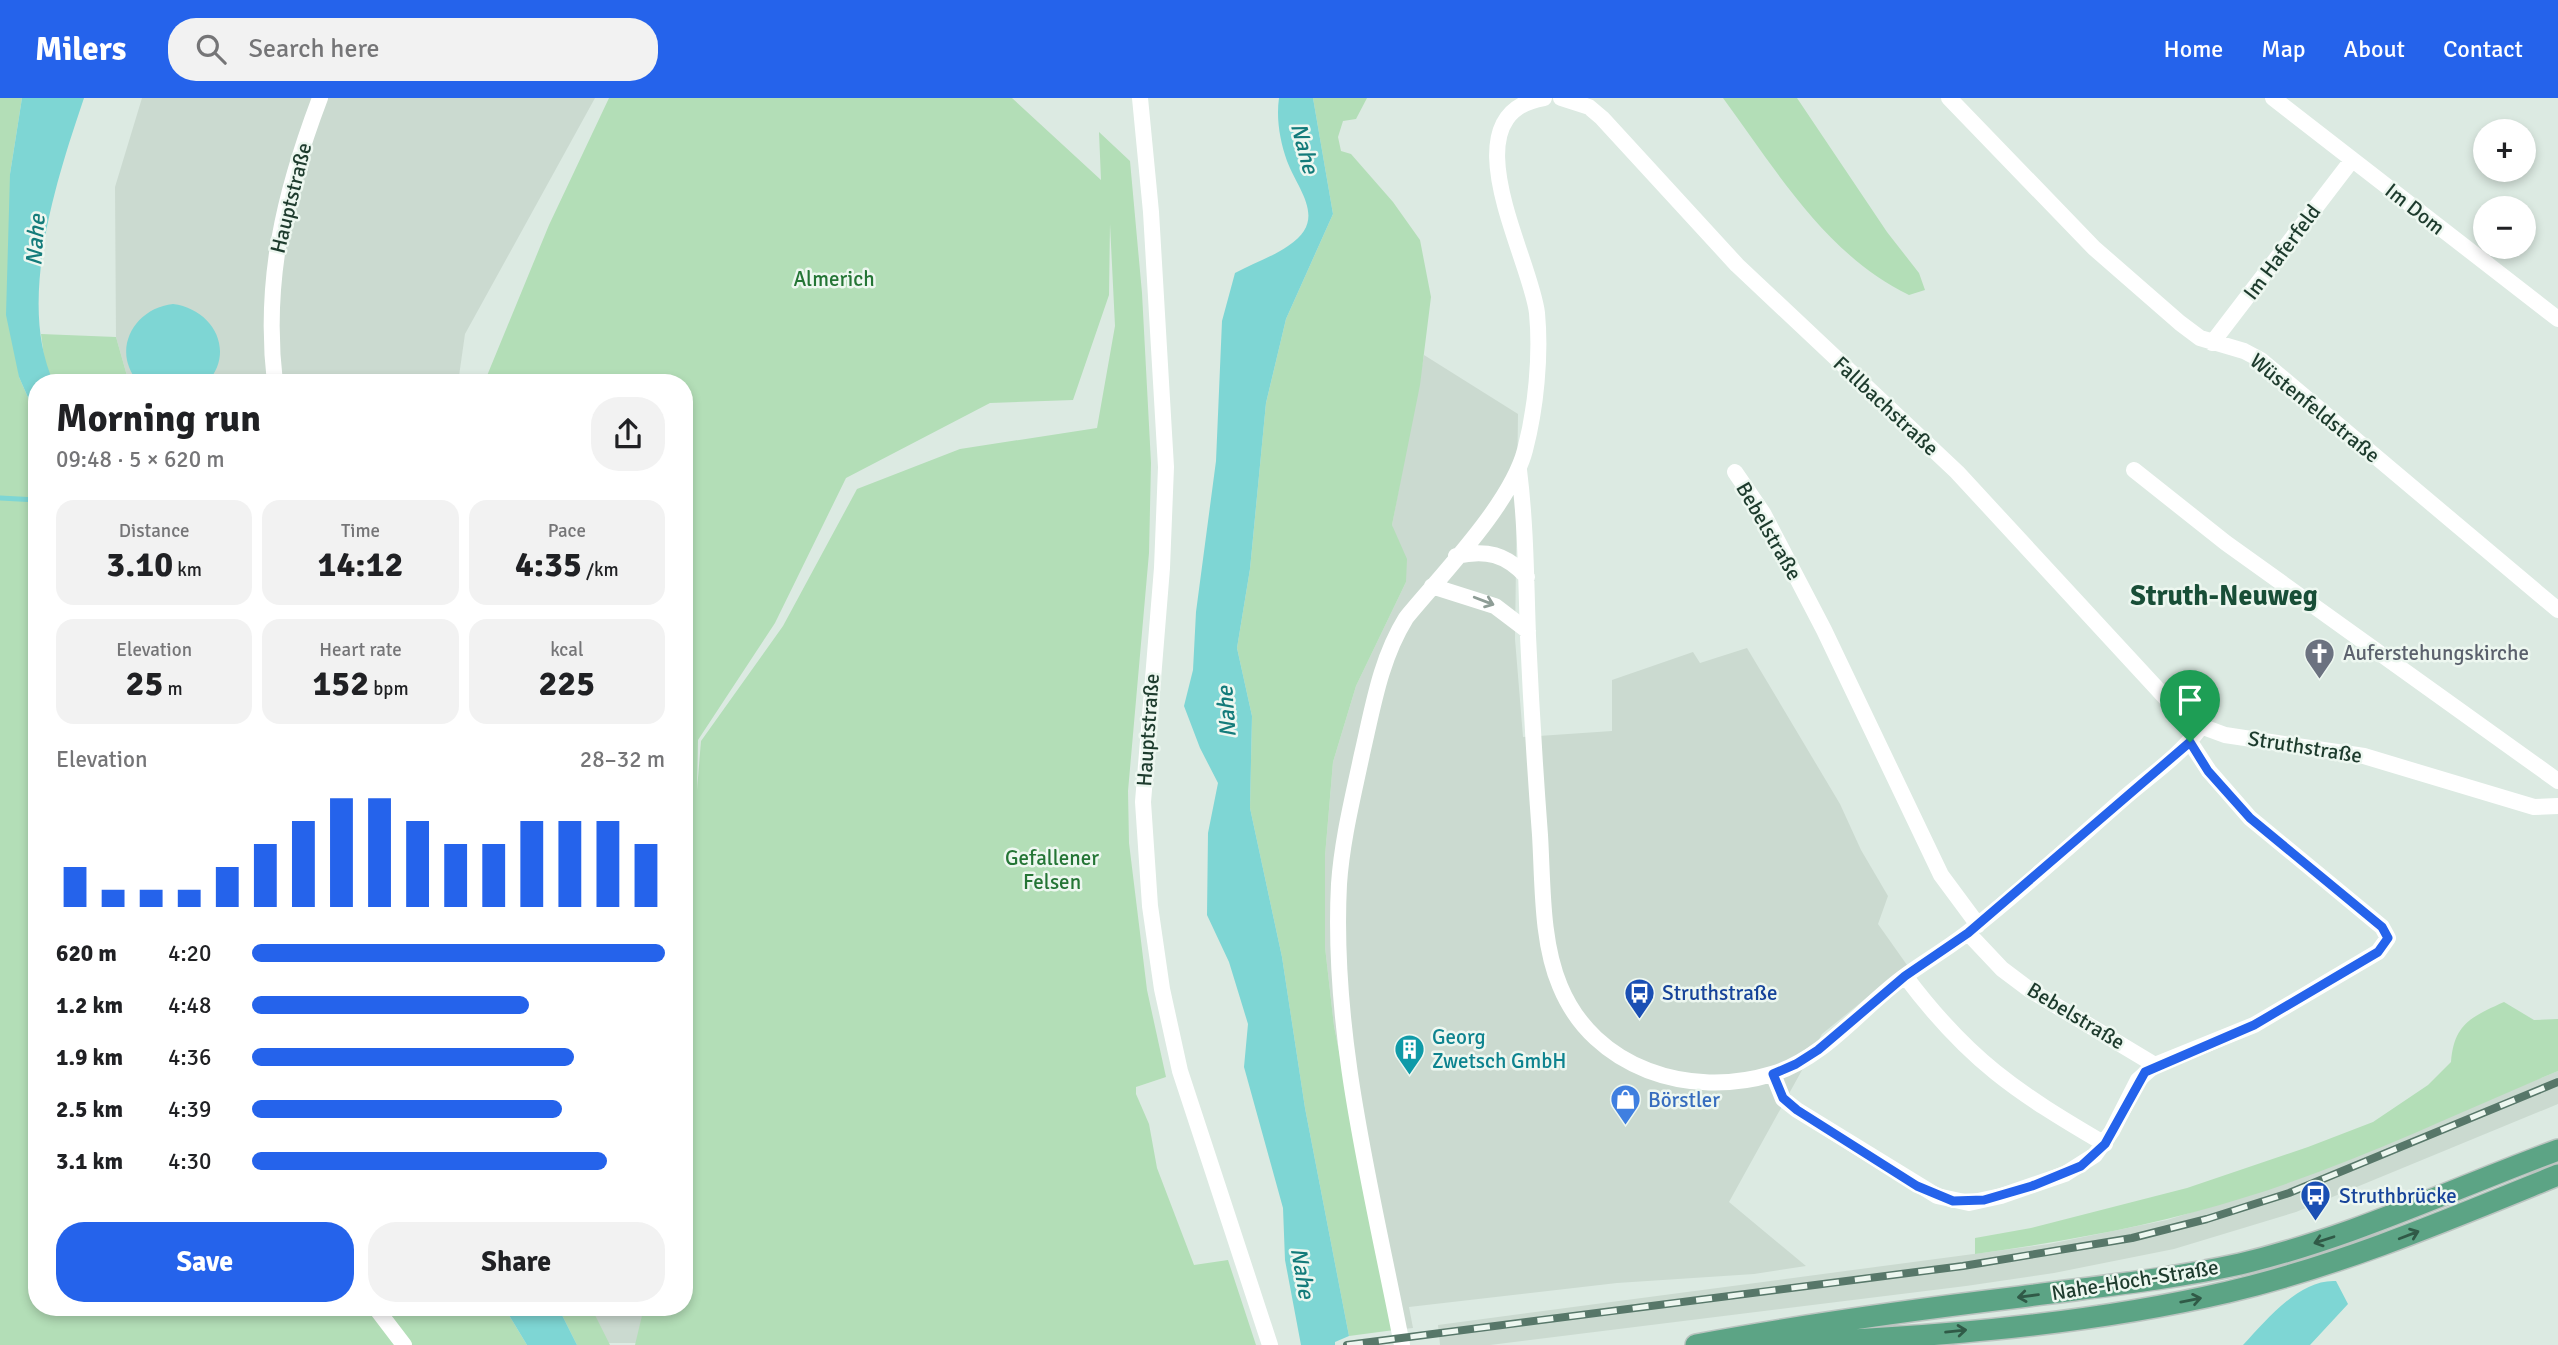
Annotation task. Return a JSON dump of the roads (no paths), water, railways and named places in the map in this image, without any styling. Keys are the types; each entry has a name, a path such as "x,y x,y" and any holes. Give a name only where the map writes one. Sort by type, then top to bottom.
{"main road":[{"name":"Nahe-Hoch-Straße","path":"1696,1345 1833,1320 2117,1285 2239,1264 2290,1251 2382,1220 2558,1150"},
{"name":"Nahe-Hoch-Straße","path":"1746,1345 1969,1330 2188,1300 2273,1280 2357,1254 2558,1175"}],"street":[{"name":"Hauptstraße","path":"274,374 271,323 277,242 296,169 320,98"},
{"name":"Hauptstraße","path":"1140,98 1151,212 1166,467 1162,568 1143,802 1150,905 1162,989 1180,1071 1270,1345"},
{"path":"1402,1345 1345,1043 1339,971 1339,894 1344,839 1382,669 1392,640 1507,491 1518,470 1531,420 1538,338 1537,312 1525,261 1502,197 1496,173 1496,155 1499,138 1508,119 1521,106 1544,98"},
{"name":"Fallbachstraße","path":"1561,98 1589,107 1602,118 1737,265 1957,472 2177,712 2200,728"},
{"name":"Wüstenfeldstraße","path":"1950,98 2094,248 2180,323 2212,343 2244,351 2260,360 2558,610"},
{"name":"Im Dom","path":"2273,98 2558,319"},
{"name":"Im Haferfeld","path":"2212,343 2352,160"},
{"path":"1518,470 1527,577 1546,919 1552,963 1569,1005 1596,1041 1638,1069 1699,1080 1750,1078 1773,1074 1796,1064 1818,1050 1905,976 1973,929 2190,742 2200,728"},
{"path":"2134,470 2226,543 2558,782"},
{"name":"Bebelstraße","path":"1735,472 1763,513 1824,630 1941,875 1973,929 2002,969 2030,990 2155,1065"},
{"path":"1456,556 1482,551 1493,553 1506,558 1527,577"},
{"path":"1432,586 1495,606 1528,631"},
{"name":"Struthstraße","path":"2200,728 2225,735 2364,756 2411,768 2512,802 2534,807 2558,806"},
{"path":"1773,1074 1783,1098 1797,1110 1917,1186 1953,1201 1984,1200 2032,1186 2081,1166 2105,1144 2138,1080 2155,1065 2254,1025 2289,1007 2378,952 2388,938 2372,917 2250,818 2208,771 2190,742"},
{"path":"1905,976 1931,1012 1977,1060 2031,1100 2105,1144"},
{"path":"382,1316 404,1345"}],"water":[{"name":"Nahe","path":"22,98 84,98 53,202 40,278 39,316 43,351 51,374 28,374 28,398 19,377 6,315 10,174"},
{"name":"Nahe","path":"1279,98 1313,98 1333,214 1286,319 1266,403 1250,569 1237,648 1252,716 1250,808 1282,957 1305,1108 1349,1336 1335,1342 1335,1345 1301,1345 1285,1260 1283,1208 1244,1067 1248,1024 1229,962 1207,915 1208,833 1218,783 1200,748 1184,706 1193,670 1196,612 1216,461 1222,321 1235,273 1288,246 1300,236 1308,216 1307,205 1282,146 1278,122"},
{"path":"173,304 187,308 209,323 220,345 220,358 214,374 133,374 127,358 130,333 137,322 159,307"},
{"path":"2336,1281 2348,1304 2310,1345 2243,1345 2273,1313 2297,1294 2322,1282"},
{"path":"509,1316 562,1316 577,1345 527,1345"}],"waterway":[{"path":"0,498 28,500"}],"railway":[{"path":"1347,1345 1963,1266 2132,1238 2207,1219 2289,1193 2558,1082"}],"place":[{"name":"Auferstehungskirche","path":"2320,680"},
{"name":"Struthstraße","path":"1639,1020"},
{"name":"Georg Zwetsch GmbH","path":"1409,1076"},
{"name":"Börstler","path":"1625,1127"},
{"name":"Struthbrücke","path":"2316,1223"}],"district":[{"name":"Struth-Neuweg","path":"2224,595"}],"park label":[{"name":"Almerich","path":"834,279"},
{"name":"Gefallener Felsen","path":"1052,870"}]}
